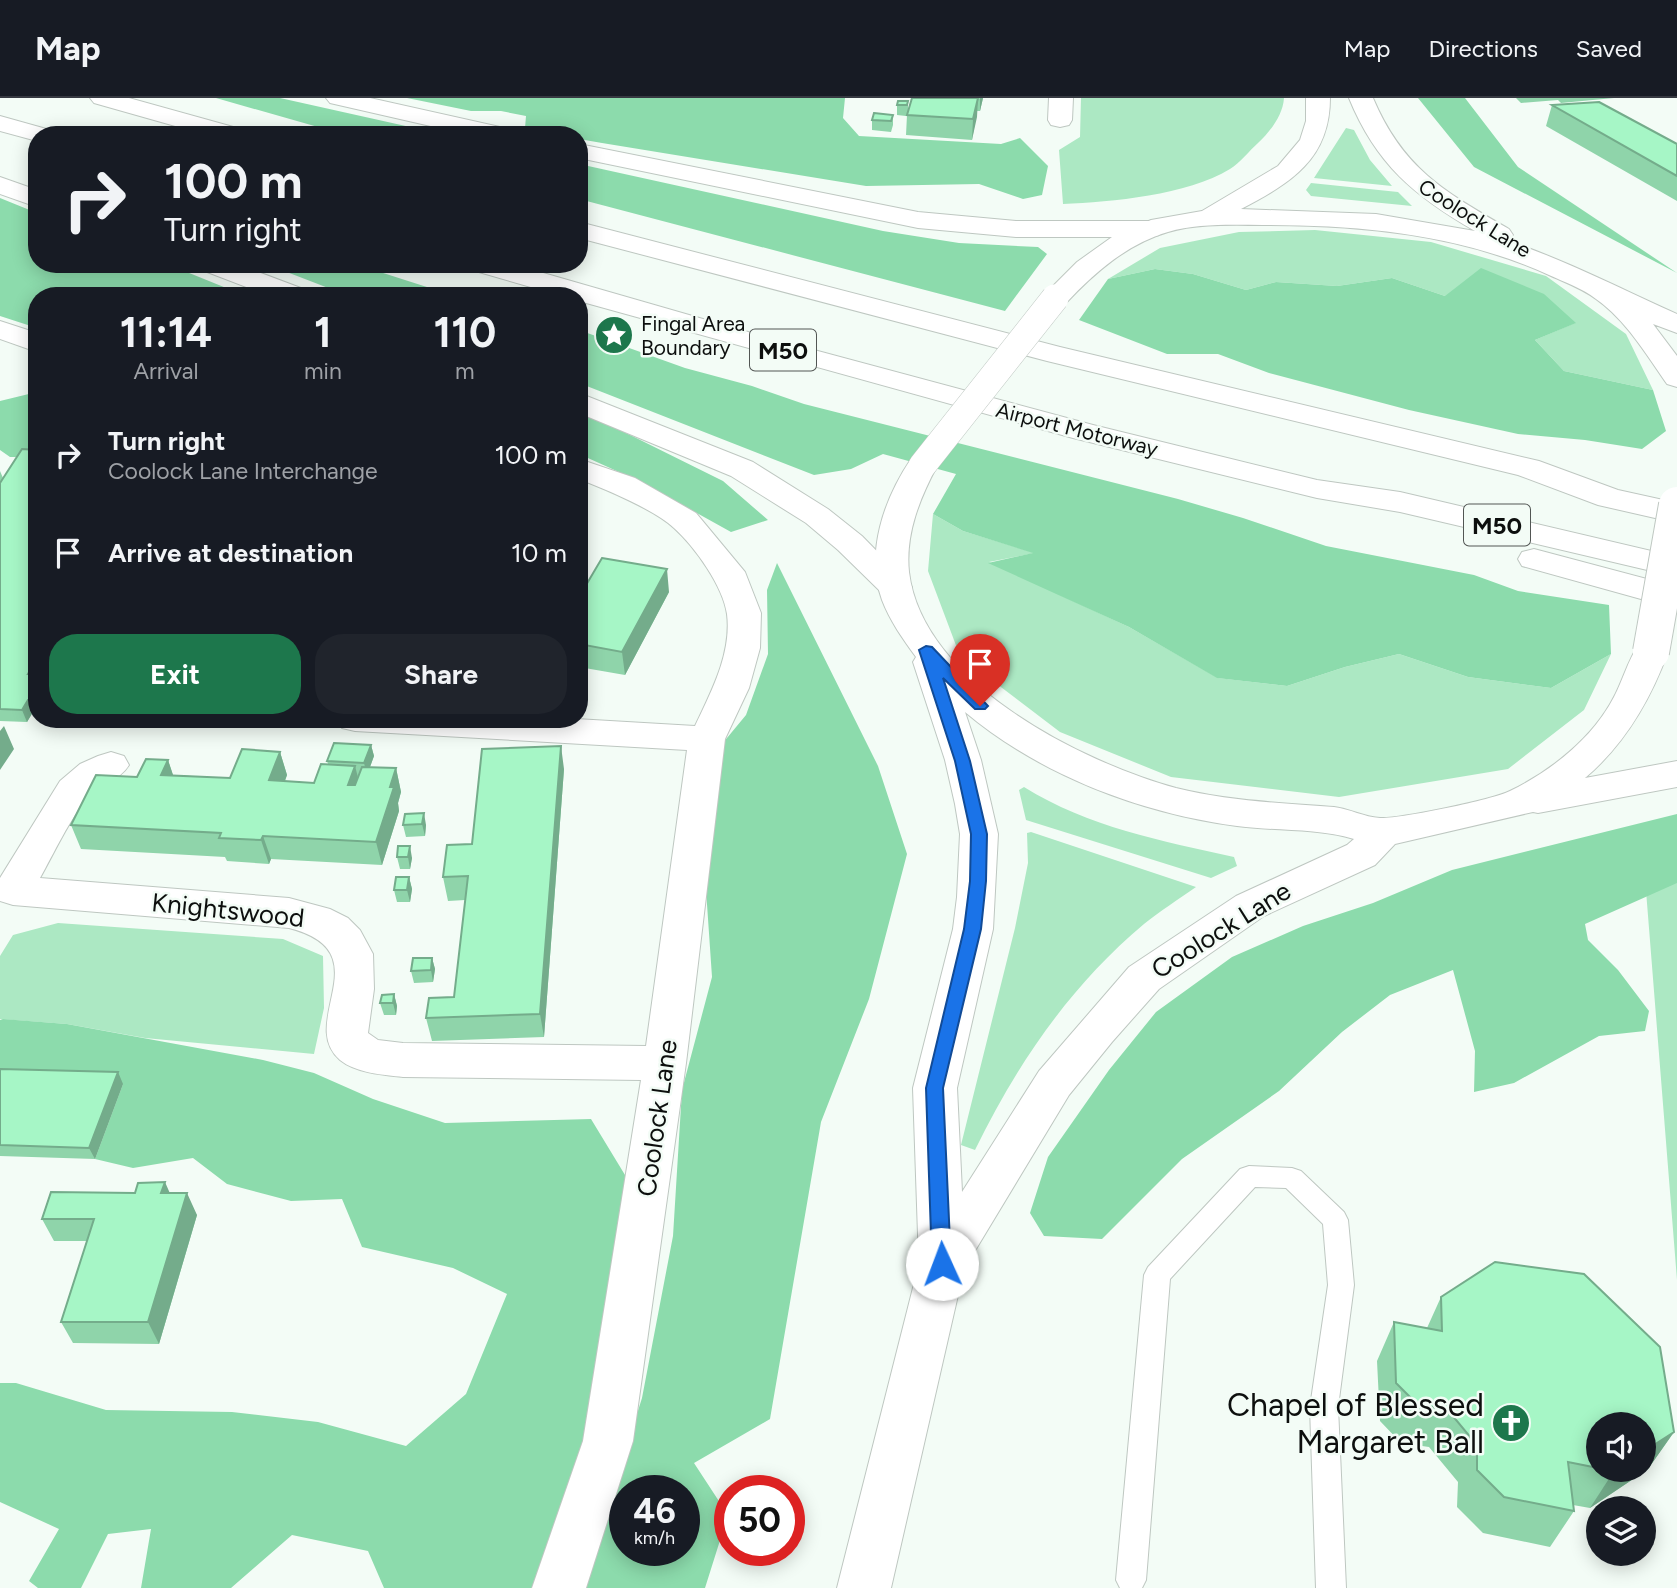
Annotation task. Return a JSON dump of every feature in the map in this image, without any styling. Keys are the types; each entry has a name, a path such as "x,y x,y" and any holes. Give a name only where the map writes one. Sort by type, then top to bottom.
{"main road":[{"path":"102,98 203,126"},
{"path":"338,98 464,126"},
{"path":"1205,218 1260,190 1284,175 1300,159 1313,141 1319,125 1318,98"},
{"name":"Coolock Lane","path":"1362,98 1384,145 1406,173 1473,219 1548,263"},
{"path":"0,123 28,131"},
{"path":"588,153 918,220 1016,229 1150,229 1205,218 1308,216 1372,220 1491,244 1548,263 1677,325"},
{"path":"0,185 28,196"},
{"path":"1150,229 1093,260 1055,298 922,466 905,495 895,529 895,587 906,617 926,650 960,689 1000,723 1039,747 1126,785 1178,801 1231,812 1339,821 1383,832 1517,803 1677,774"},
{"name":"M50","path":"588,232 774,283 1528,468 1609,498 1677,513"},
{"path":"236,273 272,287"},
{"name":"Airport Motorway","path":"514,273 563,287"},
{"path":"1607,293 1662,352 1677,378"},
{"name":"Airport Motorway","path":"588,294 1084,432 1317,489 1400,502 1677,567"},
{"path":"0,329 28,340"},
{"path":"588,406 742,469 817,516 850,543 895,587"},
{"path":"1528,468 1604,474 1677,487"},
{"name":"Coolock Lane","path":"559,1588 608,1441 665,1063 707,739 731,688 743,648 744,613 728,572 685,520 652,499 588,472"},
{"path":"1317,489 1396,523 1677,598"},
{"path":"1517,803 1562,777 1595,750 1615,728 1636,692 1651,652 1677,505"},
{"name":"Coolock Lane","path":"864,1588 942,1264 934,1088 972,929 978,886 979,834 962,761 926,650"},
{"path":"513,728 707,739"},
{"name":"Knightswood","path":"111,765 93,773 73,790 6,902 289,913 312,917 337,929 351,946 355,969 346,1034 355,1048 373,1056 440,1062 665,1063"},
{"name":"Coolock Lane","path":"942,1264 1055,1083 1144,978 1250,906 1361,855 1383,832"}],"lane":[{"path":"1131,1580 1157,1275 1249,1175 1292,1178 1335,1220 1341,1285 1324,1408 1331,1588"}],"green space":[{"path":"216,98 280,98 406,126 314,126"},
{"path":"407,98 845,98 843,118 859,136 1001,144 1020,138 1048,166 1042,195 1023,199 979,184 866,186 588,140 588,126 525,126 526,116 501,111 471,111"},
{"path":"1081,98 1284,98 1278,117 1267,134 1234,166 1212,178 1149,195 1063,204 1059,150 1080,137"},
{"path":"1418,98 1465,98 1518,167 1677,273 1474,167"},
{"path":"1346,128 1354,130 1370,160 1392,186 1314,178"},
{"path":"588,166 883,231 959,243 1038,247 1047,254 1005,311 588,201"},
{"path":"1311,183 1398,192 1412,206 1311,196 1306,190"},
{"path":"0,198 28,209 28,273 189,273 224,287 28,287 28,325 0,316"},
{"path":"1315,230 1431,242 1546,276 1626,334 1653,390 1564,371 1535,340 1575,323 1445,296 1392,278 1337,286 1276,282 1246,290 1193,274 1155,269 1108,279 1160,248 1239,232"},
{"path":"1481,268 1544,294 1576,323 1535,340 1564,371 1653,390 1666,431 1642,449 1518,434 1409,410 1269,373 1218,354 1167,354 1079,320 1108,279 1155,269 1193,274 1246,290 1276,282 1337,286 1392,278 1445,296"},
{"path":"289,273 383,273 427,287 326,287"},
{"path":"588,333 685,368 752,386 804,404 1178,499 1326,546 1474,575 1518,591 1609,605 1611,654 1551,688 1468,677 1399,654 1345,667 1287,686 1217,678 1129,627 988,563 1033,553 963,531 933,514 956,474 883,454 851,469 814,475 588,387"},
{"path":"28,394 28,457 10,457 0,450 0,401"},
{"path":"588,417 612,426 723,481 768,520 731,532 641,482 588,458"},
{"path":"933,514 963,531 1035,553 989,562 1129,627 1218,678 1287,686 1345,667 1399,654 1468,677 1551,688 1611,654 1584,710 1508,769 1339,797 1171,777 1060,732 960,656 928,571"},
{"path":"777,563 878,766 907,854 869,999 821,1122 770,1419 694,1463 714,1494 714,1559 705,1588 582,1588 609,1502 609,1566 700,1566 700,1475 618,1475 642,1398 673,1236 682,1090 712,977 705,875 703,767 746,715 768,654 767,590"},
{"path":"1024,787 1048,801 1100,823 1234,857 1237,866 1211,878 1026,820 1019,790"},
{"path":"1677,814 1677,883 1585,924 1588,940 1618,970 1649,1011 1645,1031 1599,1036 1514,1083 1474,1092 1475,1051 1453,970 1390,995 1342,1032 1279,1091 1182,1159 1102,1239 1044,1236 1030,1213 1048,1157 1109,1070 1156,1012 1232,957 1303,926 1373,903 1452,870"},
{"path":"1031,832 1196,887 1144,924 1117,948 1069,1000 1027,1057 975,1150 961,1145 1015,928 1028,863 1027,833"},
{"path":"1677,853 1677,1280 1645,878"},
{"path":"58,923 283,939 323,956 324,1008 314,1054 145,1038 67,1024 0,1019 0,956 13,935"},
{"path":"0,1020 67,1024 263,1060 314,1073 373,1099 445,1123 591,1119 625,1175 624,1336 553,1588 384,1588 368,1551 292,1535 231,1588 141,1588 151,1529 108,1534 81,1588 38,1588 29,1581 59,1529 0,1502 0,1383 16,1383 106,1410 232,1412 318,1422 406,1446 466,1394 507,1294 453,1268 362,1247 342,1199 291,1201 227,1184 193,1158 133,1168 95,1159 123,1084 0,1080"}],"building":[{"path":"912,98 978,98 973,119 907,115"},
{"path":"898,101 908,101 907,105 897,105"},
{"path":"1599,102 1677,144 1677,176 1552,105"},
{"path":"874,113 893,115 891,121 872,120"},
{"path":"22,449 28,449 28,700 22,710 0,709 0,483"},
{"path":"602,558 667,569 622,652 588,646 588,582"},
{"path":"334,743 371,745 364,763 327,761"},
{"path":"561,746 540,1014 426,1018 429,998 454,997 468,876 443,877 447,845 472,844 482,749"},
{"path":"242,749 280,752 269,780 314,783 321,764 355,766 348,785 355,785 362,767 396,768 390,787 394,787 376,842 263,836 261,840 219,838 221,833 71,825 96,775 137,777 146,759 168,760 161,775 230,778"},
{"path":"424,813 422,824 403,825 405,814"},
{"path":"398,846 410,846 408,857 397,857"},
{"path":"396,877 409,877 407,890 394,890"},
{"path":"413,958 432,958 431,970 411,971"},
{"path":"394,994 393,1003 380,1003 382,995"},
{"path":"0,1069 118,1072 89,1148 0,1145"},
{"path":"165,1182 161,1193 187,1193 148,1322 61,1322 94,1219 42,1219 51,1192 135,1193 138,1183"},
{"name":"Chapel of Blessed Margaret Ball","path":"1495,1262 1584,1274 1660,1347 1674,1432 1656,1444 1656,1412 1586,1412 1586,1466 1568,1462 1574,1511 1504,1497 1477,1470 1477,1445 1447,1409 1418,1405 1396,1383 1394,1322 1442,1331 1441,1297"}],"place":[{"name":"Fingal Area Boundary","path":"614,335"},
{"name":"Chapel of Blessed Margaret Ball","path":"1511,1423"}],"route":[{"path":"942,1264 934,1088 972,929 977,897 979,834 962,761 926,650 960,689 980,706"}]}
